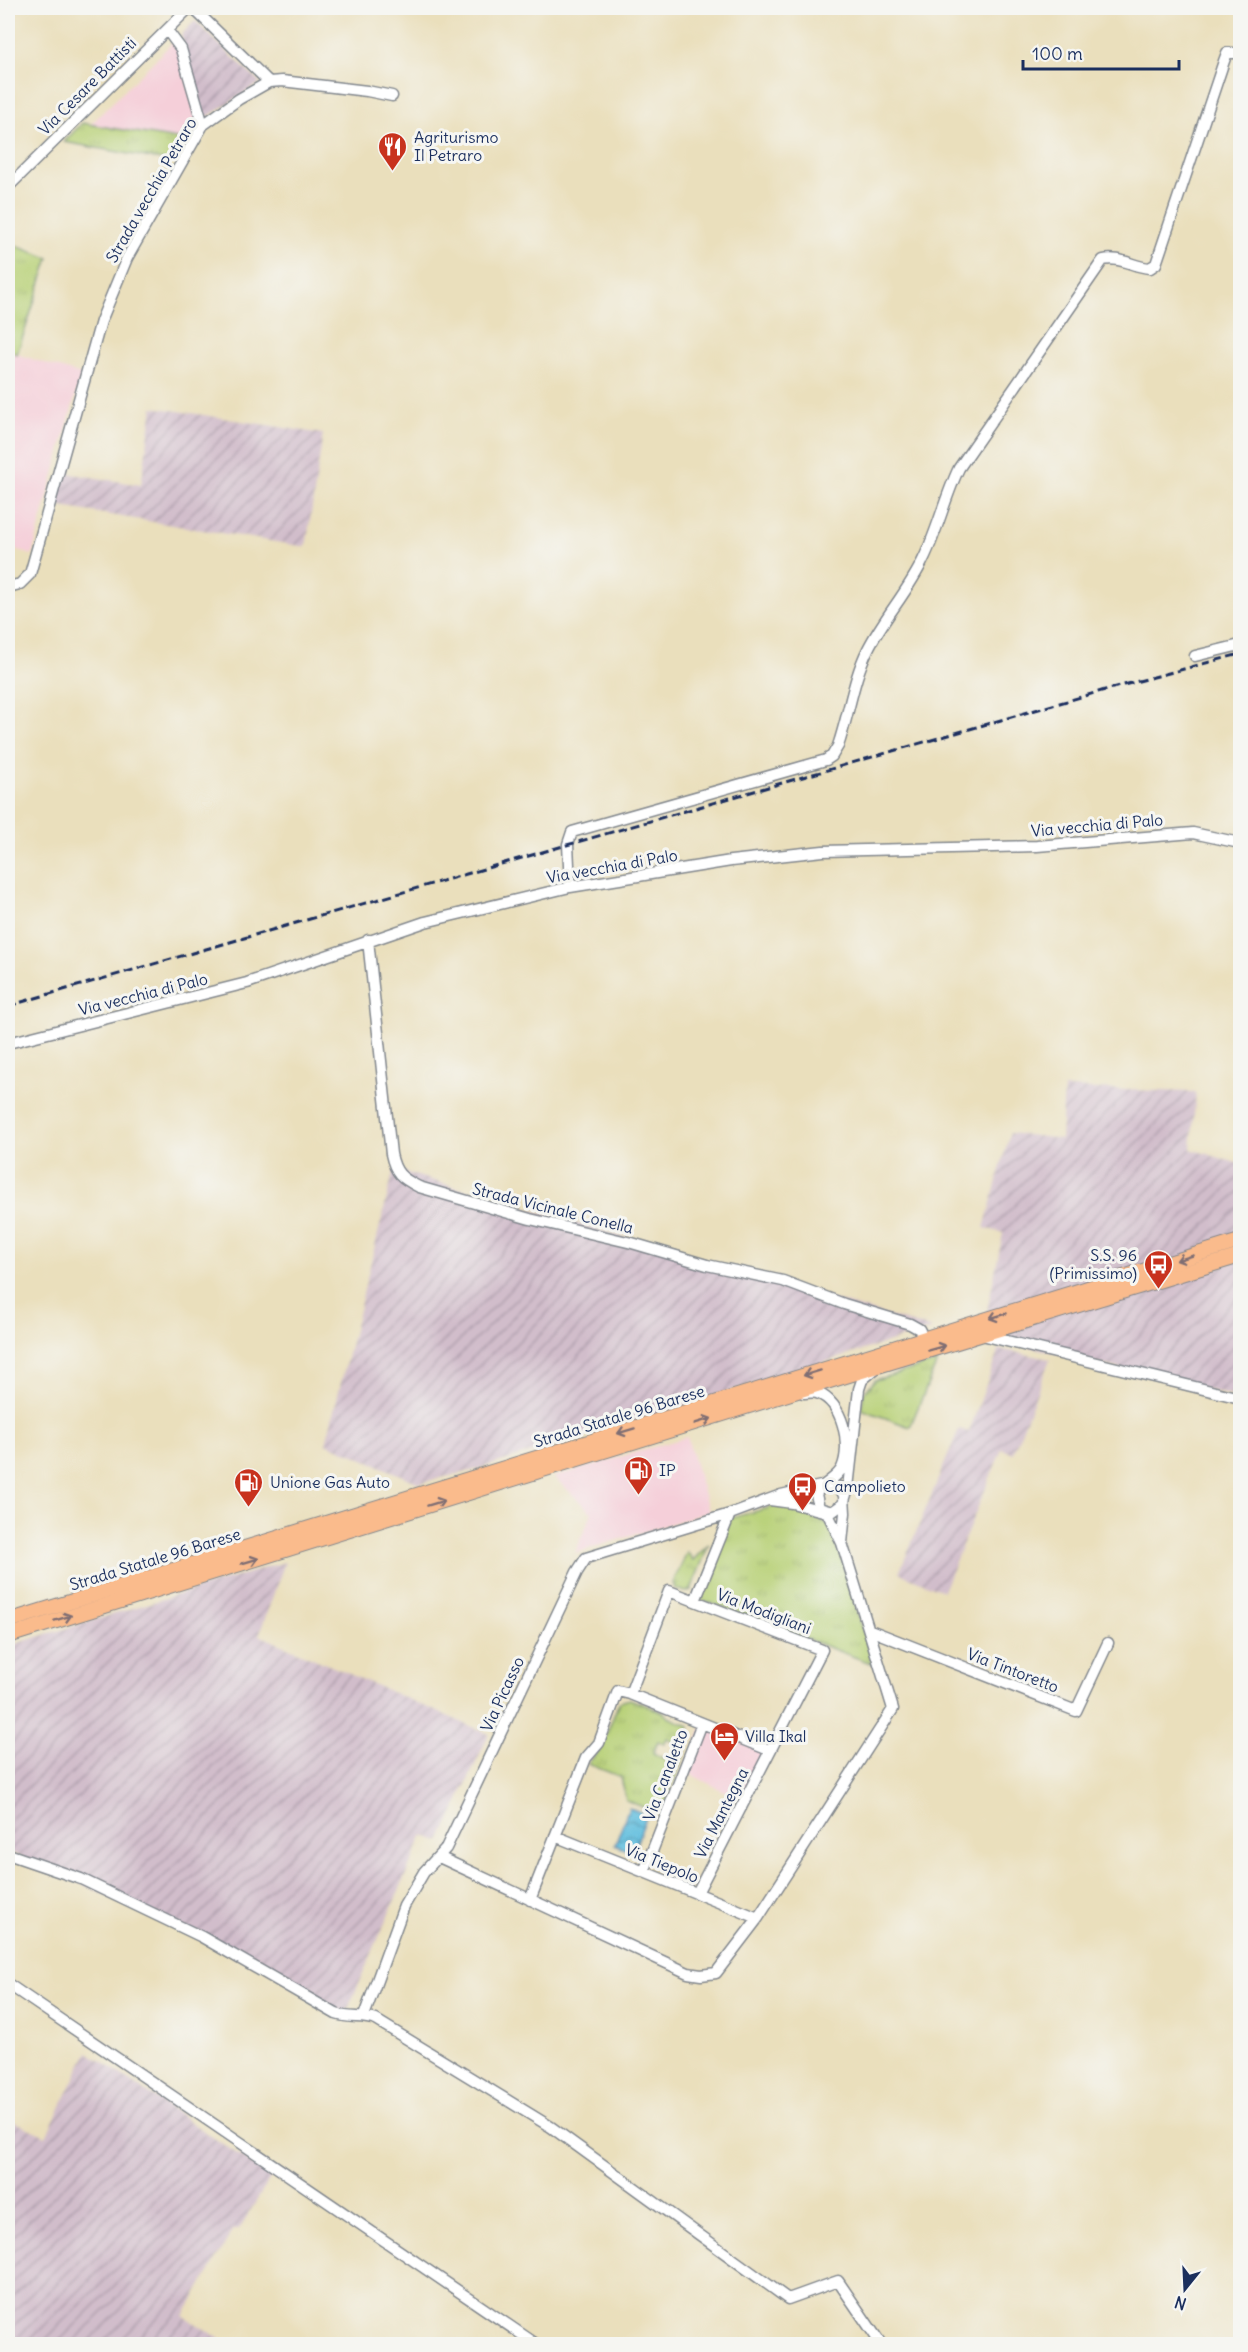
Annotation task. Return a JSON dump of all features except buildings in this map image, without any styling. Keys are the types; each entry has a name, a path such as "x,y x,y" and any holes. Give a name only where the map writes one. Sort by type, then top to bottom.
{"main road":[{"name":"Strada Statale 96 Barese","path":"8,1621 1240,1241"},
{"name":"Strada Statale 96 Barese","path":"8,1635 1240,1256"}],"street":[{"name":"Via Cesare Battisti","path":"8,187 191,8"},
{"path":"191,8 269,82 309,84 392,96"},
{"path":"167,30 182,49 203,125"},
{"path":"570,887 568,844 572,832 826,760 832,756 842,737 856,682 868,648 923,561 931,544 945,499 959,468 1103,260 1112,258 1141,268 1150,268 1156,264 1227,53 1240,52"},
{"name":"Strada vecchia Petraro","path":"8,586 20,584 30,574 101,321 127,258 203,125 239,99 269,82"},
{"path":"1195,656 1240,645"},
{"name":"Via vecchia di Palo","path":"8,1043 247,983 425,922 570,887 731,861 824,851 1037,846 1193,833 1240,843"},
{"name":"Strada Vicinale Conella","path":"368,940 391,1154 394,1169 406,1180 419,1187 530,1220 632,1243 707,1265 783,1281 844,1304 910,1324 919,1329 924,1338"},
{"path":"982,1335 1240,1398"},
{"path":"770,1500 825,1512 836,1511 844,1500 848,1488 859,1389 867,1374 881,1365"},
{"path":"439,1857 688,1974 716,1973 726,1960 758,1918 893,1710 842,1543 825,1512 816,1504 816,1494 841,1470 845,1437 842,1425 838,1413 827,1399 816,1392 794,1393"},
{"path":"826,1485 839,1487 844,1500 842,1543"},
{"name":"Via Picasso","path":"363,2016 404,1906 424,1872 439,1857 469,1801 581,1563 593,1554 730,1514 780,1495 826,1485"},
{"path":"695,1601 730,1514"},
{"name":"Via Modigliani","path":"630,1694 669,1592 822,1650"},
{"name":"Via Tintoretto","path":"870,1630 1076,1711 1108,1643"},
{"name":"Via Mantegna","path":"697,1893 822,1650"},
{"path":"530,1900 586,1758 599,1743 618,1691 769,1750"},
{"name":"Via Canaletto","path":"644,1872 702,1723"},
{"name":"Via Tiepolo","path":"555,1836 758,1918"},
{"path":"8,1854 81,1879 202,1937 336,2014 353,2018 363,2016 376,2020 551,2127 788,2299 838,2281 881,2344"},
{"path":"8,1984 536,2344"}],"shaded area":[{"path":"195,21 260,83 207,117 203,115 181,35"},
{"path":"172,43 179,50 198,125 189,141 90,125"},
{"path":"8,351 81,375 32,555 8,547"},
{"path":"153,407 323,434 306,547 55,506 66,473 141,485"},
{"path":"1064,1088 1196,1092 1191,1149 1240,1164 1240,1249 1003,1328 1240,1260 1240,1398 982,1335 1003,1233 984,1228 1010,1133 1061,1139"},
{"path":"394,1169 932,1329 471,1471 419,1483 326,1443"},
{"path":"999,1349 1050,1359 1013,1453 1002,1449 943,1591 899,1573 959,1429 969,1432"},
{"name":"IP","path":"687,1437 709,1512 575,1553 592,1513 554,1477"},
{"path":"285,1562 259,1635 489,1734 440,1842 423,1835 347,2011 341,2011 246,1957 8,1851 8,1646"},
{"name":"Villa Ikal","path":"702,1727 764,1751 740,1799 686,1772"},
{"path":"88,2052 271,2177 239,2229 234,2229 184,2316 228,2344 8,2344 8,2119 46,2136"}],"green space":[{"path":"82,123 189,141 178,163 64,142"},
{"path":"8,243 49,258 17,354 8,351"},
{"path":"937,1362 910,1427 861,1409 864,1393 875,1380"},
{"path":"779,1505 823,1520 833,1530 873,1664 700,1599 731,1518"},
{"path":"709,1544 691,1590 686,1592 675,1589 673,1583 687,1552 693,1560"},
{"path":"630,1699 663,1712 668,1717 689,1726 688,1744 661,1815 626,1800 621,1777 588,1764 601,1748 619,1702","holes":["667,1738 684,1748 677,1766 653,1753 658,1741 664,1744"]}],"water":[{"path":"629,1808 647,1815 633,1852 615,1845"}],"railway":[{"path":"8,1006 1105,690 1240,654"}],"place":[{"name":"Agriturismo Il Petraro","path":"393,172"},
{"name":"S.S. 96 (Primissimo)","path":"1158,1290"},
{"name":"IP","path":"638,1496"},
{"name":"Unione Gas Auto","path":"249,1508"},
{"name":"Campolieto","path":"803,1512"},
{"name":"Villa Ikal","path":"724,1762"}]}
